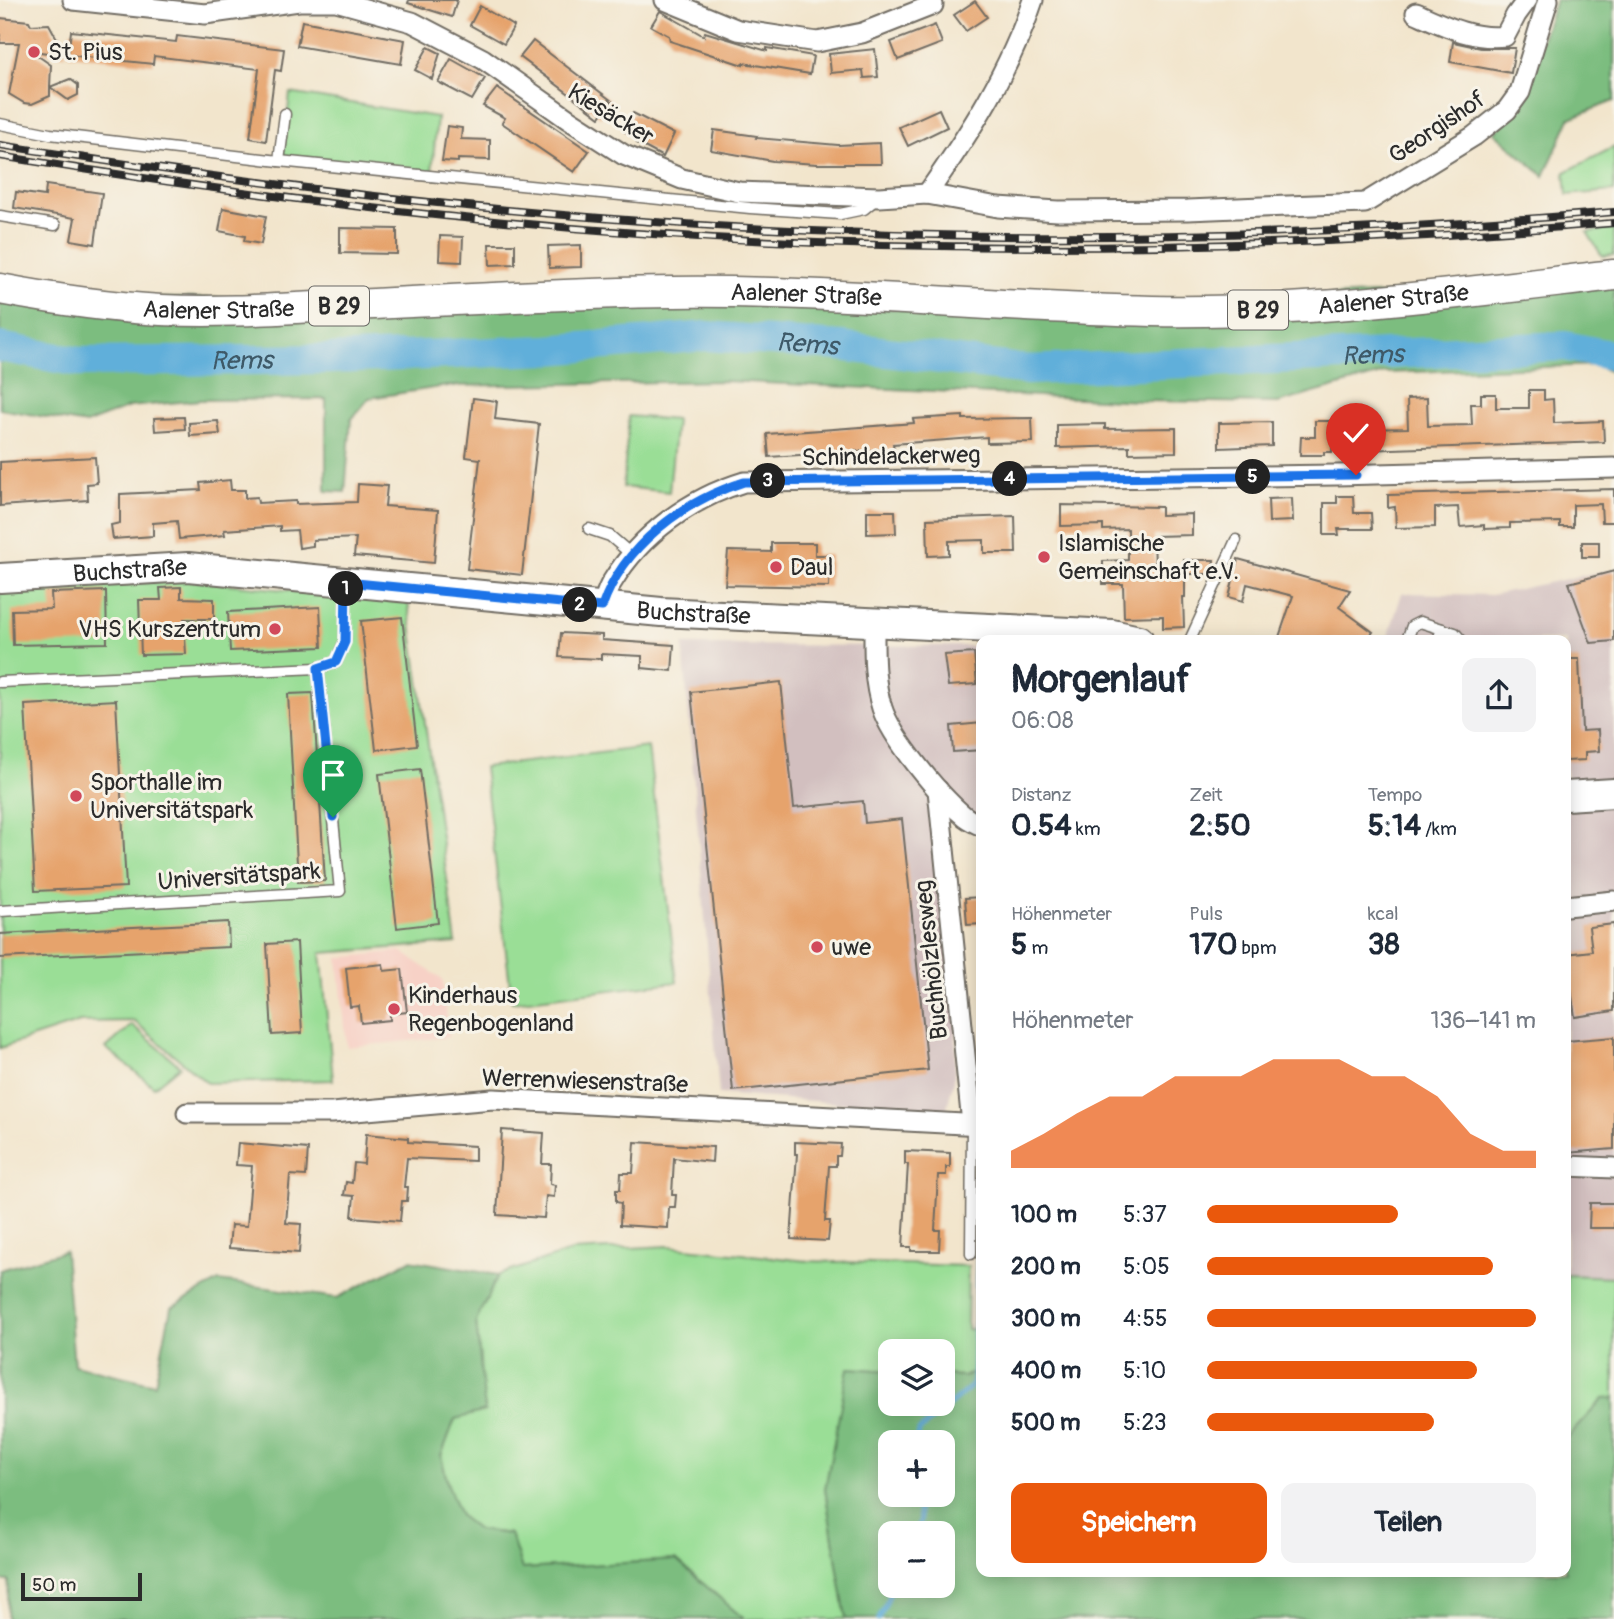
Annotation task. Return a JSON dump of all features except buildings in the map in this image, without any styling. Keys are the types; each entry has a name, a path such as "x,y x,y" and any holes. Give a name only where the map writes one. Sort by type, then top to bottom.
{"main road":[{"name":"Aalener Straße","path":"0,289 91,303 176,310 288,308 650,292 761,291 1079,309 1265,310 1393,301 1614,275"}],"street":[{"name":"Kiesäcker","path":"73,0 205,14 299,1 338,1 412,22 483,59 624,155 682,179 739,192 879,197 927,194 998,207 1058,211 1188,210 1365,203"},
{"path":"665,0 738,30 817,41 862,33 933,5"},
{"path":"927,194 968,135 1021,37 1033,0"},
{"path":"1416,13 1464,33 1489,38 1505,36 1527,0"},
{"name":"Georgishof","path":"1365,203 1474,135 1507,110 1520,92 1548,0"},
{"name":"Schindelackerweg","path":"602,607 610,584 632,555 665,523 690,505 723,488 744,482 1337,475 1614,468"},
{"name":"Buchstraße","path":"0,578 188,567 602,607 1116,635"},
{"path":"874,623 874,677 882,711 906,751 938,790 965,817 976,823"},
{"name":"Buchhölzlesweg","path":"938,790 976,1116"},
{"path":"1571,796 1614,793"},
{"path":"1571,905 1614,901"},
{"name":"Werrenwiesenstraße","path":"187,1113 332,1113 493,1099 976,1125"},
{"path":"1571,1166 1614,1168"}],"lane":[{"path":"279,161 285,114"},
{"path":"0,124 50,134 279,161 750,208 840,214 864,209 879,197"},
{"path":"0,216 55,225"},
{"path":"589,529 610,536 632,555"},
{"path":"1193,635 1236,541"},
{"path":"0,682 318,668 336,662 345,642 346,582"},
{"path":"1410,635 1416,622 1457,635"},
{"path":"1440,635 1442,629"},
{"name":"Universitätspark","path":"0,911 340,891 318,668"},
{"path":"971,1254 976,1146"}],"shaded area":[{"path":"1614,569 1614,1277 1571,1275 1571,635 1389,635 1402,593 1491,595"},
{"path":"683,645 976,646 976,821 939,791 959,993 954,1080 946,1111 719,1094"},
{"name":"Kinderhaus Regenbogenland","path":"401,951 443,980 449,1037 347,1047 338,958"}],"green space":[{"path":"1556,0 1614,0 1614,101 1570,118 1544,176 1494,132 1514,115"},
{"path":"290,93 437,117 432,172 283,156"},
{"path":"1614,147 1614,191 1567,195 1565,172"},
{"path":"1614,229 1614,255 1602,256 1587,232"},
{"path":"1614,287 1614,374 1597,365 1385,373 1278,403 1141,401 724,381 447,386 369,398 351,420 345,492 326,491 326,399 200,400 129,407 86,424 0,409 0,298 661,298 896,309"},
{"path":"629,416 676,420 669,492 623,487"},
{"path":"190,580 408,603 456,943 321,953 333,1080 207,1083 134,1021 80,1022 0,1048 0,591"},
{"path":"648,747 677,982 512,1002 484,767"},
{"path":"132,1025 180,1066 154,1087 106,1048"},
{"path":"668,1246 807,1261 968,1266 967,1329 976,1330 976,1373 955,1376 955,1339 878,1339 878,1370 849,1368 825,1489 846,1619 744,1619 676,1560 522,1569 510,1534 477,1530 460,1516 441,1456 455,1419 485,1411 476,1321 498,1275 572,1251"},
{"path":"65,1251 74,1365 155,1384 171,1308 219,1281 337,1298 410,1260 498,1275 476,1321 485,1411 455,1419 441,1456 460,1516 478,1530 510,1534 522,1569 676,1560 744,1619 7,1619 9,1581 0,1581 0,1270"},
{"path":"1571,1275 1614,1277 1614,1398 1603,1399 1571,1434"},
{"path":"848,1368 878,1370 878,1416 955,1416 955,1376 976,1373 976,1577 1571,1577 1571,1434 1603,1399 1614,1398 1614,1619 846,1619 825,1489"}],"waterway":[{"name":"Rems","path":"0,347 79,362 329,359 549,350 707,336 840,346 1028,370 1565,346 1614,356"},
{"path":"920,1430 973,1385 976,1305"},
{"path":"918,1507 920,1521"},
{"path":"879,1619 888,1598"}],"railway":[{"path":"0,145 409,200 655,222 894,234 1134,236 1255,233 1614,212"},
{"path":"0,156 219,189 440,216 661,235 771,241 974,247 1157,246 1431,236 1614,223"}],"place":[{"name":"St. Pius","path":"34,52"},
{"name":"Islamische Gemeinschaft e.V.","path":"1044,557"},
{"name":"Daul","path":"776,567"},
{"name":"VHS Kurszentrum","path":"275,629"},
{"name":"Sporthalle im Universitätspark","path":"76,796"},
{"name":"uwe","path":"817,947"},
{"name":"Kinderhaus Regenbogenland","path":"394,1009"}],"route":[{"path":"333,817 318,668 336,662 345,642 346,582 602,607 610,584 632,555 665,523 697,501 723,488 744,482 1356,475"}]}
